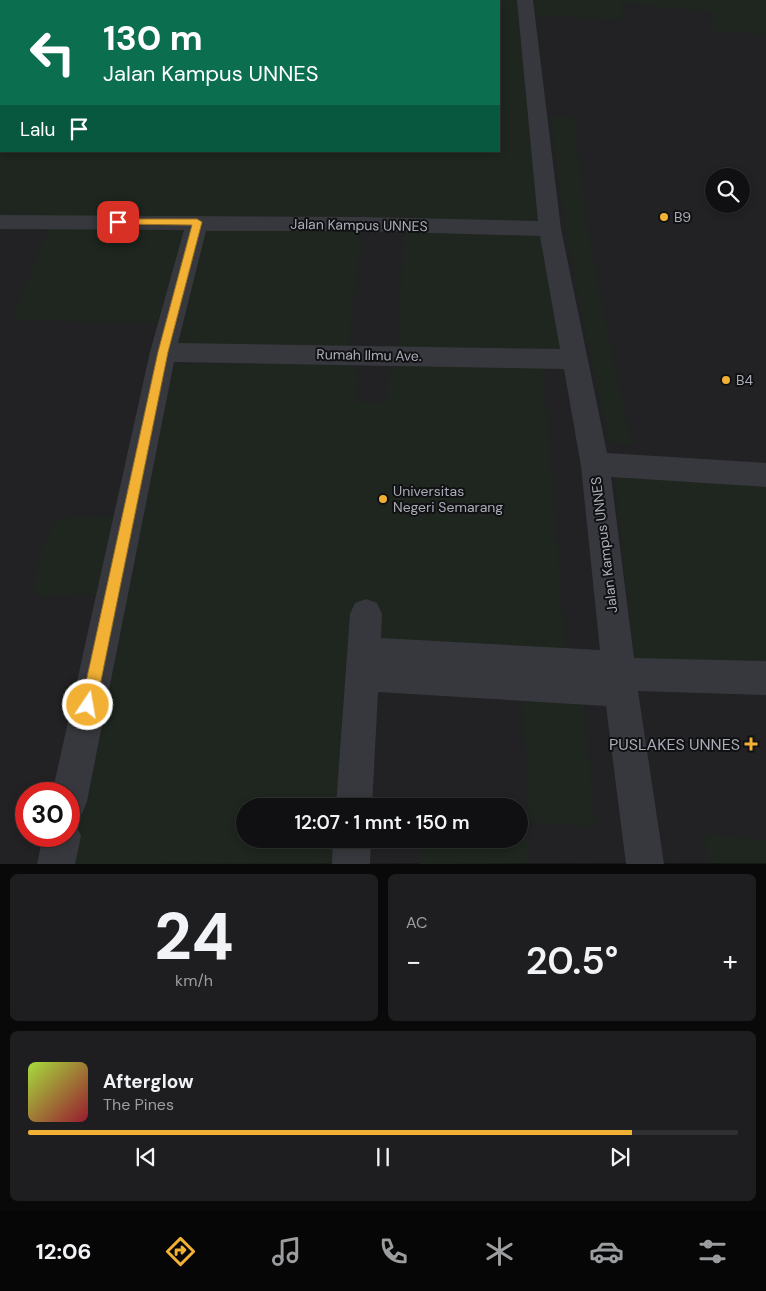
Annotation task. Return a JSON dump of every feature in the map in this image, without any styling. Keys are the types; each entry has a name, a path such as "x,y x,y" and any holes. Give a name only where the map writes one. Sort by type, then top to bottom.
{"street":[{"name":"Jalan Kampus UNNES","path":"525,0 550,229 595,466 645,864"},
{"name":"Jalan Kampus UNNES","path":"0,222 197,222 550,229"},
{"path":"73,782 163,352 197,222"},
{"name":"Rumah Ilmu Ave.","path":"163,352 575,359"},
{"path":"595,466 766,475"},
{"path":"355,798 366,614"},
{"path":"363,663 620,677 766,678"},
{"path":"56,864 60,847"},
{"path":"351,864 352,848"}],"shaded area":[{"name":"Universitas Negeri Semarang","path":"500,0 766,0 766,863 0,864 0,152 500,152"},
{"path":"500,0 521,0 542,224 0,218 0,152 500,152"},
{"path":"530,0 766,0 766,35 713,30 711,12 622,3 621,21 532,14"},
{"path":"551,115 575,117 578,156 589,234 628,429 633,444 610,444 575,281 561,198"},
{"path":"50,226 189,227 164,323 12,320"},
{"path":"202,227 362,229 348,349 172,345"},
{"path":"404,231 543,235 563,352 398,347"},
{"path":"348,363 358,373 354,401 386,403 388,375 399,364 543,368 566,657 353,648 343,798 236,798 236,848 340,848 339,863 67,864 70,847 80,847 80,800 168,365"},
{"path":"614,472 766,481 766,669 634,662"},
{"path":"115,516 97,594 43,596 33,589 45,543 49,533 58,521 70,517"},
{"path":"522,693 583,696 595,826 529,823 530,863 420,864 420,848 528,848 528,798"},
{"path":"704,834 766,840 766,863 709,863"}],"place":[{"name":"B9","path":"664,217"},
{"name":"B4","path":"726,380"},
{"name":"Universitas Negeri Semarang","path":"383,499"},
{"name":"PUSLAKES UNNES","path":"751,744"}],"route":[{"path":"88,705 160,365 197,222 118,222"}]}
